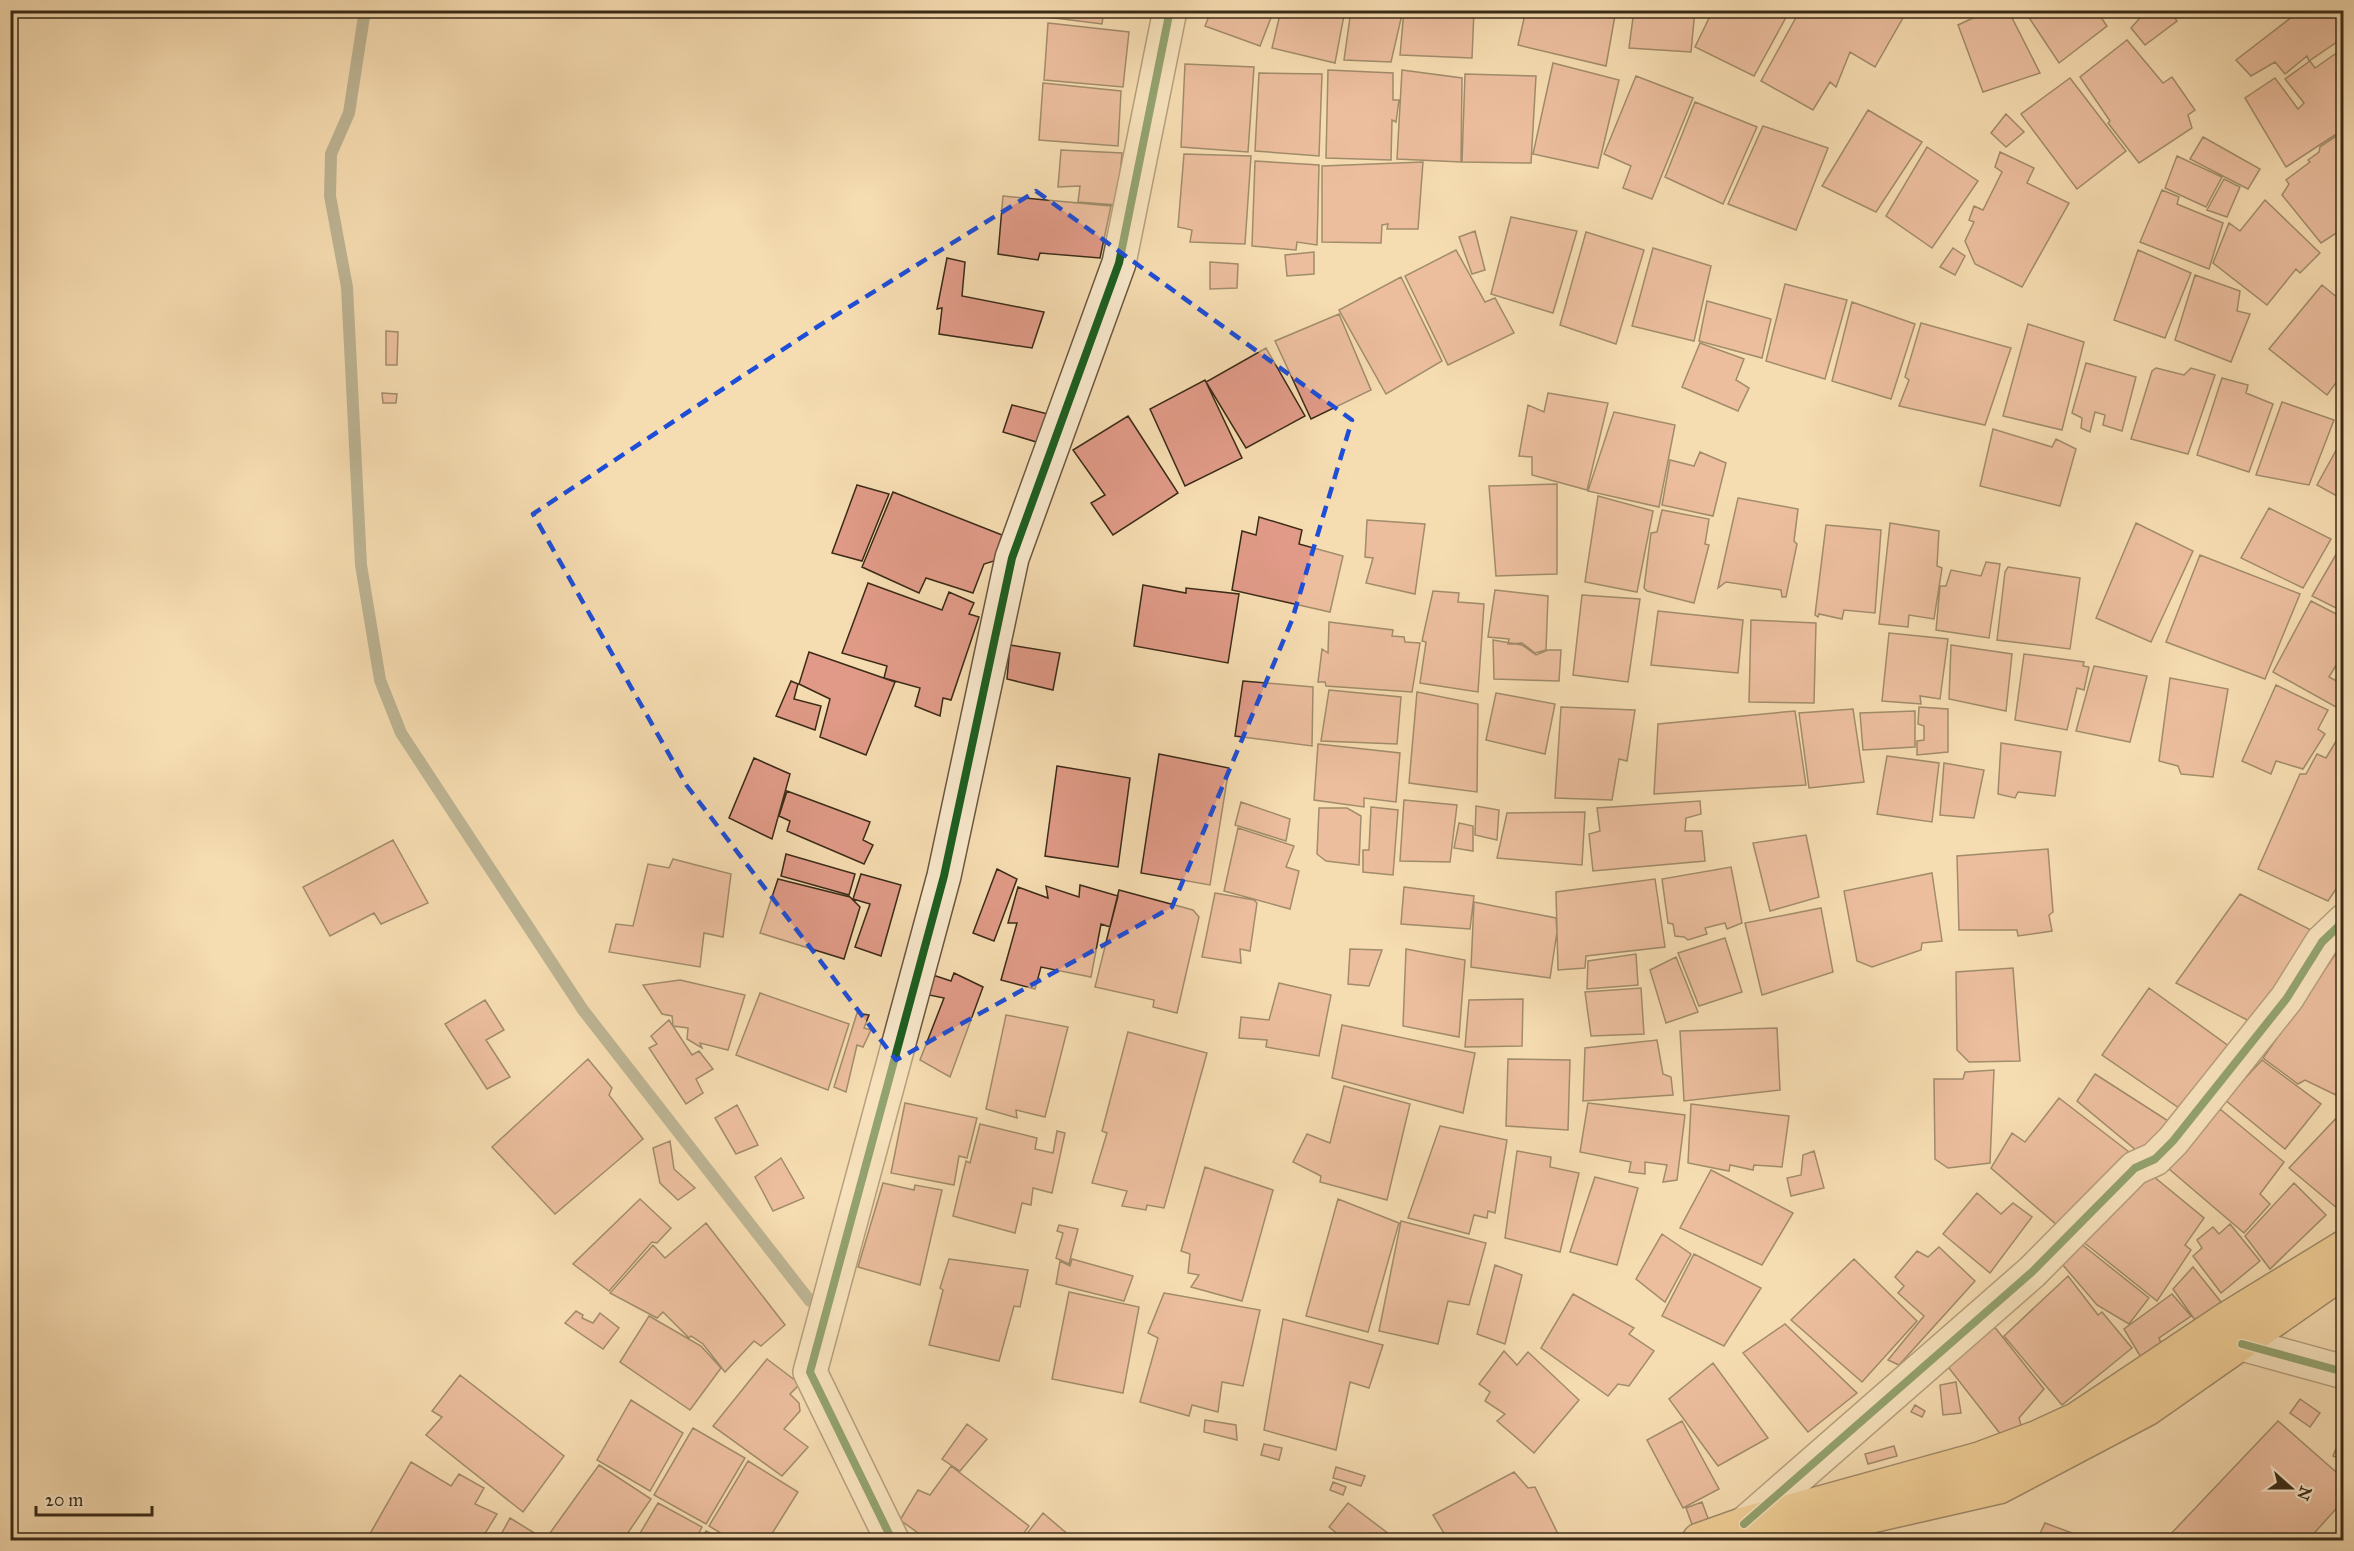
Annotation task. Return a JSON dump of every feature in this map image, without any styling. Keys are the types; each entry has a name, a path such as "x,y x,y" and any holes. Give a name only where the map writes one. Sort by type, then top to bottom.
{"main road":[{"path":"1755,1532 1979,1459 2038,1437 2086,1413 2228,1318 2343,1246"},
{"path":"1700,1540 1999,1487 2147,1409 2343,1271"}],"street":[{"path":"892,1540 810,1372 944,876 1012,558 1119,263 1170,10"},
{"path":"1755,1532 2032,1272 2134,1168 2155,1159 2173,1141 2288,998 2322,942 2343,921"},
{"path":"2242,1344 2343,1372"}],"highlighted area":[{"path":"1036,191 1352,420 1292,620 1172,907 896,1060 687,786 533,514 817,327"}],"building":[{"path":"1031,10 1104,10 1102,24 1031,15"},
{"path":"1209,10 1274,10 1260,46 1205,26 1211,11"},
{"path":"1281,10 1345,10 1335,63 1272,48"},
{"path":"1351,10 1403,10 1391,62 1344,60"},
{"path":"1404,10 1474,10 1472,58 1400,55"},
{"path":"1486,10 1510,10 1508,17"},
{"path":"1526,10 1616,10 1606,66 1518,45"},
{"path":"1634,10 1695,10 1691,52 1629,48"},
{"path":"1713,10 1790,10 1754,76 1695,47"},
{"path":"1805,10 1895,10 1904,16 1875,67 1850,52 1836,87 1830,82 1813,110 1761,81 1799,12"},
{"path":"1990,10 2008,10 2040,73 1983,92 1958,25"},
{"path":"2024,10 2096,10 2107,26 2059,63"},
{"path":"2147,10 2169,10 2177,21 2145,45 2131,28"},
{"path":"2301,10 2344,10 2344,37 2309,61 2307,56 2285,74 2275,62 2251,76 2236,60"},
{"path":"1048,23 1129,32 1123,87 1044,80"},
{"path":"2127,40 2163,83 2172,77 2195,110 2188,115 2192,128 2139,163 2108,123 2110,121 2080,77"},
{"path":"2338,52 2340,54 2344,52 2344,129 2286,167 2245,98 2275,78 2298,109 2304,103 2285,79 2310,61 2315,68"},
{"path":"1553,63 1619,80 1598,168 1533,154"},
{"path":"1185,64 1254,67 1248,152 1181,147"},
{"path":"1328,70 1393,73 1393,100 1399,100 1396,122 1392,120 1391,160 1326,158"},
{"path":"1402,70 1462,78 1461,162 1397,159"},
{"path":"1259,73 1322,74 1319,156 1255,151"},
{"path":"1465,74 1536,76 1531,163 1462,162"},
{"path":"1636,76 1693,98 1652,199 1623,188 1631,166 1604,154"},
{"path":"2070,78 2126,151 2077,189 2021,114"},
{"path":"1043,83 1121,91 1118,146 1039,140"},
{"path":"1695,102 1757,127 1723,204 1665,177"},
{"path":"1868,110 1922,142 1876,212 1822,186"},
{"path":"2006,114 2024,132 2006,147 1991,133"},
{"path":"1763,126 1828,148 1796,230 1728,204"},
{"path":"2344,131 2344,228 2321,243 2282,195 2289,184 2286,180 2310,162 2308,160 2319,152 2320,147"},
{"path":"2203,137 2260,169 2248,189 2190,159"},
{"path":"1927,147 1978,181 1932,248 1886,216"},
{"path":"1061,150 1122,153 1117,205 1078,202 1080,186 1058,187"},
{"path":"2000,152 2034,168 2027,183 2069,203 2022,287 1975,264 1965,241 1974,222 1969,220 1974,206 1983,210 2002,172 1995,167"},
{"path":"1184,154 1251,156 1245,244 1190,242 1192,230 1178,227"},
{"path":"2177,156 2222,177 2206,207 2165,188"},
{"path":"1255,161 1319,165 1317,245 1297,242 1296,250 1252,246"},
{"path":"1423,162 1418,229 1387,229 1388,224 1382,225 1381,243 1322,242 1322,166"},
{"path":"2224,179 2240,187 2227,217 2207,210"},
{"path":"2162,190 2179,197 2177,204 2223,223 2209,269 2140,242"},
{"path":"1003,196 1111,206 1100,258 1040,253 1038,260 998,254"},
{"path":"2265,200 2320,253 2300,273 2296,269 2267,305 2213,263 2229,223 2240,231"},
{"path":"1511,217 1577,231 1553,313 1491,294"},
{"path":"1475,231 1485,270 1472,274 1459,237"},
{"path":"1586,232 1644,250 1616,344 1560,325"},
{"path":"1653,248 1711,266 1694,341 1632,326"},
{"path":"1953,248 1965,256 1955,275 1940,267"},
{"path":"1456,250 1485,302 1495,298 1514,333 1448,365 1405,276"},
{"path":"2138,250 2191,273 2165,338 2114,320"},
{"path":"1314,252 1314,274 1287,276 1285,255"},
{"path":"947,258 965,262 962,296 1044,312 1032,348 939,334 942,308 937,309"},
{"path":"1210,262 1238,264 1237,288 1210,289"},
{"path":"2195,275 2240,291 2237,311 2250,314 2231,362 2175,340"},
{"path":"1401,277 1442,361 1386,394 1339,310"},
{"path":"1785,284 1847,300 1825,379 1766,361"},
{"path":"2322,285 2344,303 2344,372 2327,395 2269,349"},
{"path":"1707,301 1771,319 1762,358 1699,341"},
{"path":"1852,302 1915,324 1891,399 1832,381"},
{"path":"1339,314 1371,390 1311,419 1275,341"},
{"path":"1921,323 2011,348 1985,425 1899,406 1909,380 1905,377"},
{"path":"2028,324 2084,342 2062,430 2003,416"},
{"path":"386,331 398,332 397,365 386,365"},
{"path":"1700,343 1744,359 1736,380 1749,388 1738,411 1682,387"},
{"path":"1266,348 1305,416 1246,448 1206,382"},
{"path":"2086,363 2136,377 2122,431 2103,425 2105,415 2095,412 2090,432 2081,428 2082,418 2072,413"},
{"path":"2156,368 2184,375 2191,368 2215,375 2188,454 2131,439 2152,371"},
{"path":"2222,378 2248,385 2246,393 2273,404 2249,472 2197,455"},
{"path":"1205,380 1242,458 1185,486 1150,409"},
{"path":"382,393 397,394 396,403 383,403"},
{"path":"1548,393 1608,403 1587,490 1532,475 1532,457 1519,456 1528,405 1544,412"},
{"path":"2282,402 2334,420 2309,485 2256,475"},
{"path":"1012,405 1052,415 1043,444 1003,432"},
{"path":"1614,412 1675,425 1659,507 1588,491"},
{"path":"1128,416 1178,493 1113,535 1091,503 1105,495 1073,450"},
{"path":"1993,429 2052,447 2056,439 2076,449 2060,506 1980,486"},
{"path":"2344,436 2344,500 2317,485"},
{"path":"1700,452 1726,463 1713,516 1662,505 1670,460 1694,466"},
{"path":"1557,484 1557,574 1496,576 1489,486"},
{"path":"857,485 889,494 862,561 832,553"},
{"path":"893,492 1002,535 994,561 984,564 973,593 926,578 919,593 862,567"},
{"path":"1598,496 1653,511 1637,592 1585,582"},
{"path":"1738,498 1798,509 1794,541 1797,544 1786,597 1782,597 1781,590 1726,582 1718,588"},
{"path":"2269,508 2331,539 2303,588 2241,558"},
{"path":"1662,510 1709,519 1705,544 1709,545 1694,603 1647,591 1644,588 1651,533 1657,532"},
{"path":"1259,517 1302,530 1299,544 1343,556 1330,612 1232,590 1242,531 1256,535"},
{"path":"1367,520 1425,524 1415,594 1366,583 1373,558 1365,557"},
{"path":"1890,523 1939,531 1937,566 1942,568 1934,619 1909,615 1908,627 1879,624"},
{"path":"2136,523 2193,551 2151,642 2096,618"},
{"path":"1826,525 1881,530 1875,613 1844,610 1842,619 1815,615"},
{"path":"2341,546 2344,547 2344,612 2312,596"},
{"path":"2200,555 2300,594 2265,679 2166,642"},
{"path":"1986,562 2000,564 1989,638 1936,630 1940,586 1946,586 1951,570 1981,576"},
{"path":"2008,567 2080,578 2070,649 1997,640 2005,572"},
{"path":"868,583 942,610 949,592 974,603 969,614 979,617 951,700 943,698 940,716 915,706 920,688 884,678 887,666 842,653"},
{"path":"1143,585 1186,593 1186,588 1239,594 1228,663 1134,646"},
{"path":"1495,590 1548,596 1546,650 1535,653 1522,643 1508,644 1509,639 1488,637"},
{"path":"1433,591 1459,593 1458,602 1484,604 1478,692 1420,683 1426,642 1422,641"},
{"path":"1582,595 1640,599 1628,682 1573,675"},
{"path":"2311,601 2344,618 2344,652 2329,677 2344,685 2344,693 2336,707 2273,672"},
{"path":"1658,611 1743,620 1738,673 1651,665"},
{"path":"1751,620 1816,623 1814,703 1749,702"},
{"path":"1329,622 1393,630 1392,636 1404,637 1405,642 1420,643 1412,692 1326,686 1325,682 1318,682 1322,649 1328,653"},
{"path":"1889,633 1948,639 1940,699 1920,696 1921,704 1882,701"},
{"path":"1493,640 1522,645 1536,655 1548,650 1561,650 1559,681 1494,679"},
{"path":"1010,645 1060,653 1053,690 1007,679"},
{"path":"1951,645 2012,654 2006,711 1949,699"},
{"path":"809,652 895,682 866,755 820,737 830,699 799,684"},
{"path":"2024,654 2084,662 2083,666 2089,667 2084,690 2077,688 2067,730 2015,720"},
{"path":"2094,666 2147,676 2130,742 2076,731"},
{"path":"2170,678 2228,689 2213,777 2181,774 2178,766 2159,761"},
{"path":"791,681 798,684 794,699 821,706 815,730 776,716"},
{"path":"1243,681 1313,687 1312,746 1235,736"},
{"path":"2276,685 2328,710 2318,729 2325,734 2303,769 2276,761 2271,774 2242,761"},
{"path":"1329,690 1401,697 1397,744 1321,741"},
{"path":"1417,692 1478,704 1477,792 1409,783"},
{"path":"1496,693 1555,704 1545,754 1486,740"},
{"path":"1561,707 1635,710 1627,761 1619,759 1612,800 1555,798"},
{"path":"1919,707 1948,709 1948,752 1917,755 1917,741 1924,740 1924,726 1918,724"},
{"path":"1853,709 1864,782 1809,788 1799,713"},
{"path":"1795,711 1806,785 1654,794 1658,724"},
{"path":"1915,711 1915,747 1863,750 1860,713"},
{"path":"2344,728 2344,877 2328,901 2258,869 2300,774 2306,774 2317,754 2326,758"},
{"path":"2001,743 2061,752 2055,796 2018,792 2015,798 1998,794"},
{"path":"1318,744 1400,753 1396,802 1364,798 1364,807 1314,800"},
{"path":"1159,754 1229,768 1210,885 1141,873"},
{"path":"1887,756 1939,763 1932,822 1877,814"},
{"path":"754,758 790,774 772,839 729,818"},
{"path":"1944,763 1984,770 1974,818 1940,815"},
{"path":"1057,766 1130,778 1118,867 1045,856"},
{"path":"787,791 870,822 863,840 873,845 864,864 787,831 790,821 779,816"},
{"path":"1404,800 1457,805 1450,862 1400,861"},
{"path":"1700,801 1701,814 1686,818 1685,831 1702,831 1705,861 1593,871 1589,834 1600,831 1597,808"},
{"path":"1241,802 1290,819 1286,841 1235,825"},
{"path":"1476,806 1499,810 1497,840 1475,835"},
{"path":"1371,807 1398,810 1393,875 1363,872 1363,850 1369,850"},
{"path":"1319,808 1347,808 1361,816 1359,865 1326,861 1317,854"},
{"path":"1585,812 1582,865 1497,858 1507,813"},
{"path":"1459,823 1473,826 1473,851 1454,848"},
{"path":"1238,828 1294,846 1286,867 1299,871 1290,909 1224,891"},
{"path":"1806,835 1819,897 1770,911 1753,843"},
{"path":"393,840 428,903 381,924 374,913 330,936 303,887"},
{"path":"2048,849 2053,912 2049,915 2052,931 2018,936 2017,930 1959,930 1957,856"},
{"path":"786,854 855,874 849,895 781,876"},
{"path":"673,859 731,874 723,937 704,933 700,967 609,952 616,924 633,926 648,864 669,868"},
{"path":"1731,867 1742,923 1727,929 1725,923 1705,928 1707,934 1688,940 1675,936 1673,924 1668,923 1662,879"},
{"path":"997,869 1017,879 994,941 973,933"},
{"path":"1932,873 1942,941 1922,943 1921,950 1872,967 1857,961 1844,891"},
{"path":"861,874 901,885 881,956 855,947 870,904 853,899"},
{"path":"778,879 850,897 860,907 844,959 760,933"},
{"path":"1655,879 1665,947 1586,956 1585,968 1558,970 1556,892"},
{"path":"1080,885 1118,896 1110,927 1101,924 1091,977 1041,967 1035,989 1001,980 1017,923 1008,923 1018,887 1048,898 1046,886 1079,897"},
{"path":"1404,887 1474,896 1470,929 1401,924"},
{"path":"1119,890 1193,910 1199,917 1177,1013 1153,1007 1154,1000 1095,987"},
{"path":"1215,893 1254,900 1257,903 1250,951 1240,949 1241,963 1202,957"},
{"path":"2240,894 2311,930 2253,1023 2176,983"},
{"path":"1474,902 1556,918 1557,932 1550,978 1471,967"},
{"path":"1821,908 1833,972 1762,995 1745,923"},
{"path":"1725,938 1742,992 1699,1006 1678,953"},
{"path":"2344,942 2344,1085 2336,1095 2305,1080 2298,1084 2263,1058"},
{"path":"1350,949 1382,950 1369,986 1348,984"},
{"path":"1406,949 1465,960 1459,1037 1403,1026"},
{"path":"1636,954 1638,985 1587,989 1588,961"},
{"path":"1676,957 1698,1012 1666,1023 1650,970"},
{"path":"2013,968 2020,1061 1969,1062 1957,1050 1956,972"},
{"path":"954,973 983,987 950,1077 920,1060 944,998 929,995 933,975 951,981"},
{"path":"680,980 745,995 728,1050 700,1043 702,1048 687,1039 688,1028 673,1026 672,1016 662,1014 643,985"},
{"path":"1279,983 1331,995 1319,1056 1266,1047 1267,1040 1239,1038 1241,1017 1269,1020"},
{"path":"1641,988 1644,1034 1591,1036 1585,992"},
{"path":"2149,988 2230,1047 2182,1110 2102,1055"},
{"path":"760,993 849,1024 828,1090 736,1055"},
{"path":"1523,999 1522,1046 1465,1047 1469,1000"},
{"path":"485,1000 504,1030 486,1040 510,1077 487,1089 445,1024"},
{"path":"857,1013 869,1015 864,1028 871,1030 863,1047 857,1045 846,1092 834,1087"},
{"path":"1006,1015 1068,1027 1045,1117 1016,1110 1017,1118 986,1109"},
{"path":"669,1020 692,1055 699,1051 713,1069 696,1079 703,1093 686,1104 649,1048 657,1044 651,1036"},
{"path":"1342,1025 1475,1053 1463,1113 1332,1078"},
{"path":"1777,1028 1780,1090 1684,1101 1680,1031"},
{"path":"1128,1032 1207,1053 1164,1208 1147,1205 1146,1210 1122,1206 1127,1191 1092,1183 1107,1133 1102,1131"},
{"path":"1657,1040 1663,1074 1671,1077 1673,1095 1583,1101 1585,1048"},
{"path":"588,1059 612,1088 609,1095 643,1139 555,1214 492,1147"},
{"path":"1508,1059 1570,1060 1568,1130 1506,1126"},
{"path":"2262,1060 2321,1104 2285,1149 2225,1100"},
{"path":"1994,1070 1990,1163 1948,1168 1935,1159 1934,1079 1963,1079 1965,1072"},
{"path":"2095,1074 2176,1126 2148,1160 2077,1101"},
{"path":"1344,1086 1410,1104 1387,1200 1320,1182 1321,1176 1293,1162 1307,1134 1330,1143"},
{"path":"2059,1098 2133,1155 2065,1232 1991,1168 2012,1133 2025,1142"},
{"path":"905,1103 977,1118 967,1158 959,1156 954,1185 891,1173"},
{"path":"1588,1103 1685,1115 1677,1180 1663,1182 1667,1165 1645,1162 1645,1174 1629,1172 1631,1162 1580,1152"},
{"path":"1691,1104 1789,1116 1782,1167 1754,1165 1753,1170 1730,1165 1729,1171 1688,1163"},
{"path":"737,1105 758,1145 736,1154 715,1118"},
{"path":"2220,1109 2284,1162 2260,1194 2270,1204 2244,1233 2169,1169"},
{"path":"2344,1110 2344,1214 2289,1168"},
{"path":"980,1124 1037,1138 1035,1149 1053,1153 1057,1131 1065,1133 1052,1193 1033,1188 1031,1205 1022,1203 1015,1233 953,1216 966,1161 970,1163"},
{"path":"1440,1126 1507,1140 1495,1213 1488,1211 1487,1218 1474,1215 1469,1234 1408,1218"},
{"path":"670,1141 674,1169 695,1188 678,1200 660,1183 653,1148"},
{"path":"1517,1151 1551,1157 1550,1167 1579,1173 1560,1252 1505,1238"},
{"path":"1814,1151 1824,1188 1791,1196 1787,1178 1801,1175 1803,1155"},
{"path":"781,1158 804,1198 773,1211 755,1177"},
{"path":"1205,1167 1273,1190 1242,1301 1191,1287 1199,1275 1188,1273 1190,1254 1181,1251"},
{"path":"2142,1167 2204,1218 2185,1245 2191,1250 2157,1301 2082,1241"},
{"path":"1711,1170 1793,1213 1762,1265 1680,1228"},
{"path":"1595,1177 1638,1188 1617,1265 1570,1252"},
{"path":"883,1183 914,1190 915,1185 942,1190 920,1285 858,1267"},
{"path":"2294,1183 2326,1215 2270,1269 2245,1236"},
{"path":"1977,1193 2001,1214 2013,1203 2032,1217 1990,1273 1943,1234"},
{"path":"640,1199 671,1228 657,1243 652,1242 609,1291 573,1264"},
{"path":"1338,1199 1399,1223 1368,1332 1306,1316"},
{"path":"1401,1221 1486,1243 1469,1305 1448,1301 1438,1344 1379,1331"},
{"path":"706,1223 785,1325 761,1346 754,1341 725,1372 703,1344 691,1336 689,1338 663,1312 657,1318 610,1293 653,1245 665,1258"},
{"path":"2230,1224 2260,1261 2221,1293 2193,1256 2202,1248 2197,1240 2213,1227 2219,1234"},
{"path":"1059,1225 1078,1229 1069,1264 1056,1258 1063,1233 1057,1231"},
{"path":"1662,1234 1691,1254 1665,1302 1636,1279"},
{"path":"2080,1243 2149,1298 2129,1324 2097,1305 2062,1264"},
{"path":"1939,1247 1975,1281 1899,1365 1888,1360 1924,1316 1898,1293 1904,1286 1895,1277 1917,1251 1928,1257"},
{"path":"1694,1254 1761,1288 1724,1346 1662,1316"},
{"path":"949,1259 1028,1270 1020,1307 1014,1306 999,1361 929,1345 943,1290 940,1288"},
{"path":"1072,1259 1133,1276 1124,1301 1056,1284 1060,1261 1070,1266"},
{"path":"1854,1259 1917,1321 1862,1382 1791,1320"},
{"path":"1495,1265 1522,1275 1505,1344 1477,1334"},
{"path":"2193,1267 2221,1302 2197,1323 2173,1289"},
{"path":"2068,1276 2098,1315 2102,1312 2132,1348 2062,1405 2004,1336"},
{"path":"1069,1292 1139,1307 1123,1393 1052,1379"},
{"path":"1164,1293 1260,1310 1243,1386 1222,1382 1218,1412 1192,1405 1189,1416 1140,1402 1158,1338 1148,1333"},
{"path":"1573,1294 1634,1328 1629,1334 1654,1351 1629,1386 1618,1384 1608,1396 1541,1348"},
{"path":"2172,1294 2191,1316 2159,1338 2162,1346 2143,1361 2124,1329"},
{"path":"576,1311 583,1315 582,1318 593,1323 600,1313 619,1328 603,1349 565,1323"},
{"path":"649,1316 701,1346 721,1368 690,1410 620,1362"},
{"path":"1283,1319 1383,1345 1369,1388 1350,1382 1336,1450 1264,1430"},
{"path":"1785,1324 1857,1393 1808,1432 1743,1353"},
{"path":"1993,1325 2044,1389 2019,1418 2023,1432 2005,1440 1945,1363"},
{"path":"1504,1351 1517,1365 1528,1352 1579,1400 1534,1453 1497,1421 1505,1414 1485,1401 1490,1392 1479,1384"},
{"path":"767,1359 800,1384 790,1394 799,1403 800,1411 784,1429 808,1447 782,1476 713,1426"},
{"path":"1713,1363 1768,1438 1718,1466 1669,1399"},
{"path":"460,1375 564,1456 523,1512 426,1435 442,1417 432,1411"},
{"path":"1956,1382 1961,1413 1943,1415 1940,1385"},
{"path":"2300,1399 2320,1413 2310,1427 2290,1413"},
{"path":"631,1400 683,1433 650,1491 597,1460"},
{"path":"1915,1405 1925,1411 1922,1417 1911,1412"},
{"path":"1205,1420 1236,1425 1237,1440 1204,1432"},
{"path":"1682,1421 1719,1489 1683,1508 1647,1440"},
{"path":"2278,1421 2344,1479 2344,1500 2308,1540 2165,1540"},
{"path":"967,1424 987,1439 960,1471 942,1459"},
{"path":"693,1428 745,1458 706,1524 654,1495"},
{"path":"2344,1428 2344,1460 2333,1456"},
{"path":"1264,1444 1282,1448 1279,1460 1261,1455"},
{"path":"1894,1446 1897,1456 1868,1464 1865,1454"},
{"path":"748,1461 798,1492 768,1540 732,1540 709,1526"},
{"path":"411,1462 451,1486 459,1474 484,1488 475,1504 497,1514 481,1540 367,1539"},
{"path":"599,1465 651,1499 623,1540 561,1540 550,1533"},
{"path":"951,1466 1029,1526 1019,1540 928,1540 900,1520 918,1490 930,1495"},
{"path":"1336,1467 1365,1476 1361,1486 1333,1478"},
{"path":"1514,1472 1528,1488 1535,1487 1561,1540 1448,1540 1433,1515"},
{"path":"1333,1482 1346,1487 1343,1495 1330,1490"},
{"path":"1702,1502 1709,1521 1693,1527 1686,1508"},
{"path":"658,1503 702,1527 695,1540 636,1540"},
{"path":"1348,1503 1397,1540 1345,1540 1329,1527"},
{"path":"1043,1513 1070,1536 1067,1540 1022,1540"},
{"path":"510,1518 536,1534 532,1540 498,1540"},
{"path":"2045,1523 2091,1540 2037,1540"},
{"path":"706,1531 724,1540 700,1540"},
{"path":"1083,1534 1092,1540 1079,1540"}],"waterway":[{"path":"365,10 349,113 331,154 330,196 347,287 361,565 380,680 401,733 583,1010 810,1301"}],"cycle path":[{"path":"892,1540 810,1372 944,876 1012,558 1119,263 1170,10"},
{"path":"1744,1524 2032,1272 2135,1168 2155,1159 2173,1141 2287,998 2322,942 2344,921"},
{"path":"2242,1344 2344,1372"}]}
